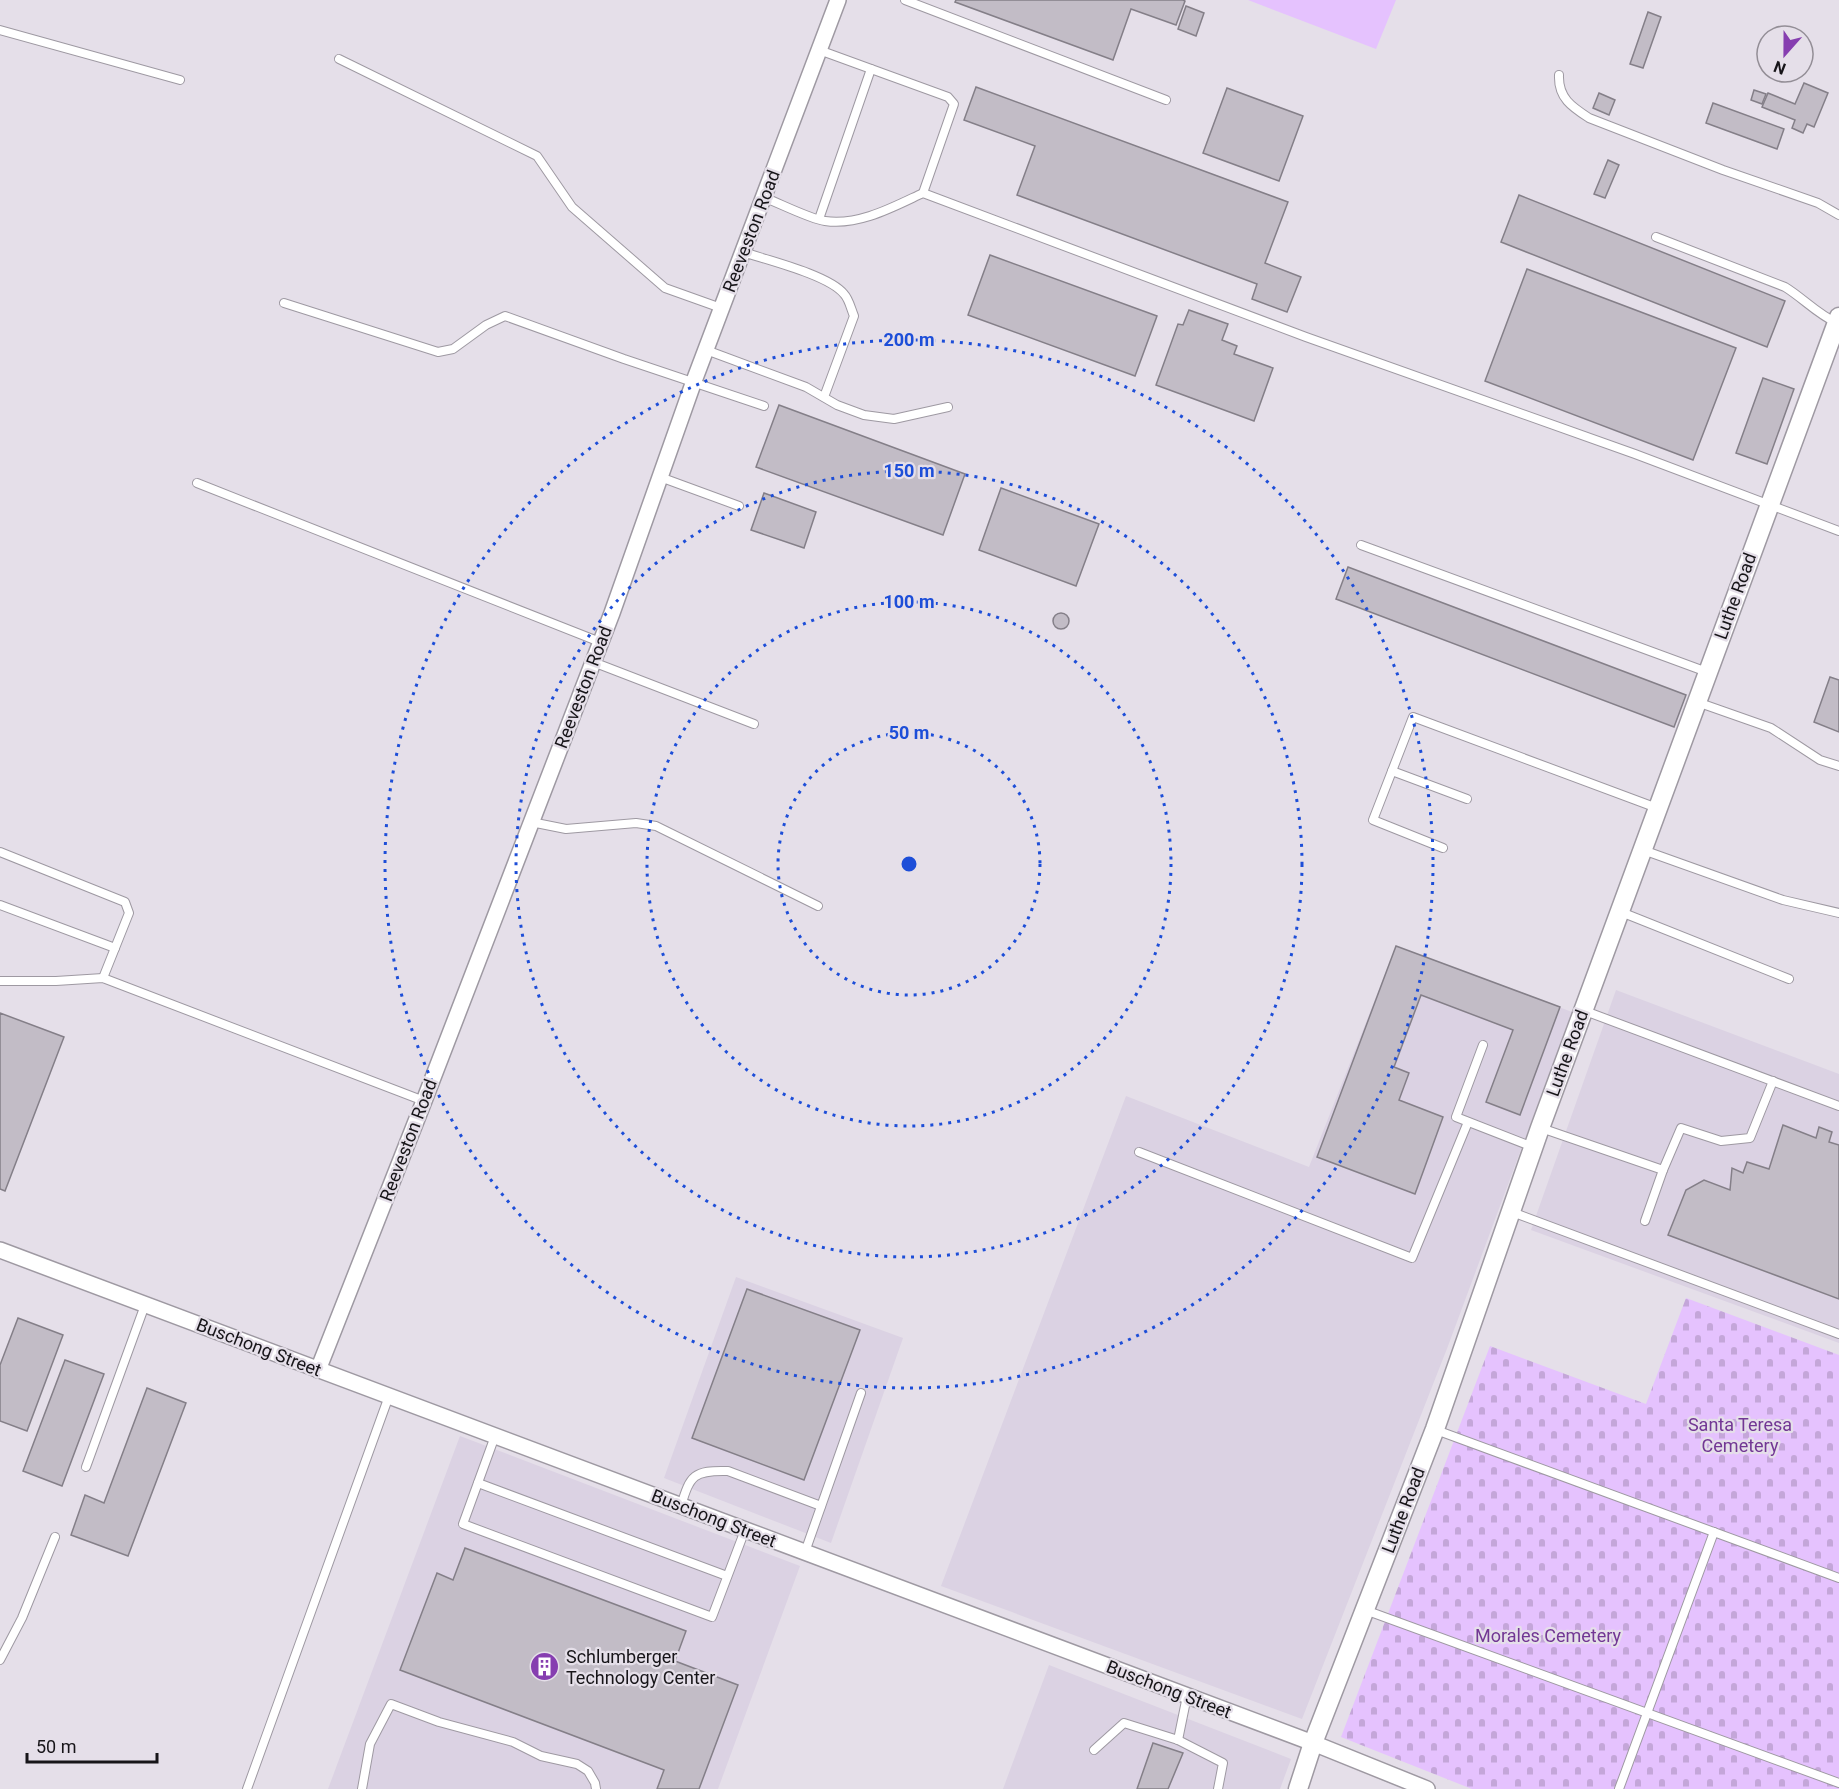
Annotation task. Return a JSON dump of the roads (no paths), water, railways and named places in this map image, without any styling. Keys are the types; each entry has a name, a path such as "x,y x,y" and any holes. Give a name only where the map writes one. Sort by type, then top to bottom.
{"street":[{"name":"Reeveston Road","path":"318,1370 593,662 721,308 838,0"},
{"name":"Luthe Road","path":"1298,1789 1313,1743 1435,1429 1533,1147 1838,320"},
{"name":"Buschong Street","path":"0,1250 1313,1743 1427,1789"}],"lane":[{"path":"911,1 1166,100"},
{"path":"0,30 180,80"},
{"path":"763,197 824,221 855,220 885,211 923,193 954,104 948,97 819,50"},
{"path":"339,58 537,156 572,207 665,288 721,308"},
{"path":"819,219 871,69"},
{"path":"1559,75 1562,94 1571,106 1589,118 1723,170 1818,203 1839,215"},
{"path":"923,193 1306,337 1635,454 1839,531"},
{"path":"1656,237 1785,287 1825,317 1838,320"},
{"path":"743,252 822,279 845,294 854,316 824,397"},
{"path":"284,303 438,352 453,349 486,325 505,316 764,406"},
{"path":"706,350 782,377 837,405 864,415 894,419 948,407"},
{"path":"660,477 739,506"},
{"path":"197,483 600,642"},
{"path":"1361,545 1707,672"},
{"path":"593,662 754,723"},
{"path":"1696,702 1771,728 1820,760 1839,766"},
{"path":"1443,848 1373,820 1413,717 1657,808"},
{"path":"1392,771 1467,799"},
{"path":"531,822 566,829 636,823 656,826 818,906"},
{"path":"1642,850 1783,900 1839,913"},
{"path":"0,852 125,902 129,913 103,978"},
{"path":"0,905 115,948"},
{"path":"1619,911 1789,979"},
{"path":"0,981 103,978 424,1101"},
{"path":"1583,1010 1839,1106"},
{"path":"1483,1045 1456,1118 1533,1147"},
{"path":"1645,1221 1663,1170 1682,1128 1721,1141 1750,1138 1773,1082"},
{"path":"1139,1152 1412,1258 1468,1122"},
{"path":"1540,1128 1663,1170"},
{"path":"1510,1212 1839,1334"},
{"path":"86,1467 145,1305"},
{"path":"805,1552 861,1393"},
{"path":"247,1789 389,1396"},
{"path":"1435,1429 1839,1578"},
{"path":"495,1436 463,1524 711,1617 745,1530"},
{"path":"681,1506 688,1484 693,1477 705,1471 728,1471 821,1506"},
{"path":"478,1484 727,1576"},
{"path":"1619,1789 1714,1532"},
{"path":"0,1660 22,1618 55,1537"},
{"path":"1365,1610 1839,1783"},
{"path":"1178,1740 1187,1696"},
{"path":"362,1789 370,1744 391,1704 439,1722 513,1742 541,1756 577,1764 588,1771 596,1789"},
{"path":"1095,1750 1124,1723 1178,1740 1223,1763 1218,1789"}],"place":[{"name":"Schlumberger Technology Center","path":"545,1666"}],"park label":[{"name":"Santa Teresa Cemetery","path":"1740,1434"},
{"name":"Morales Cemetery","path":"1548,1635"}]}
